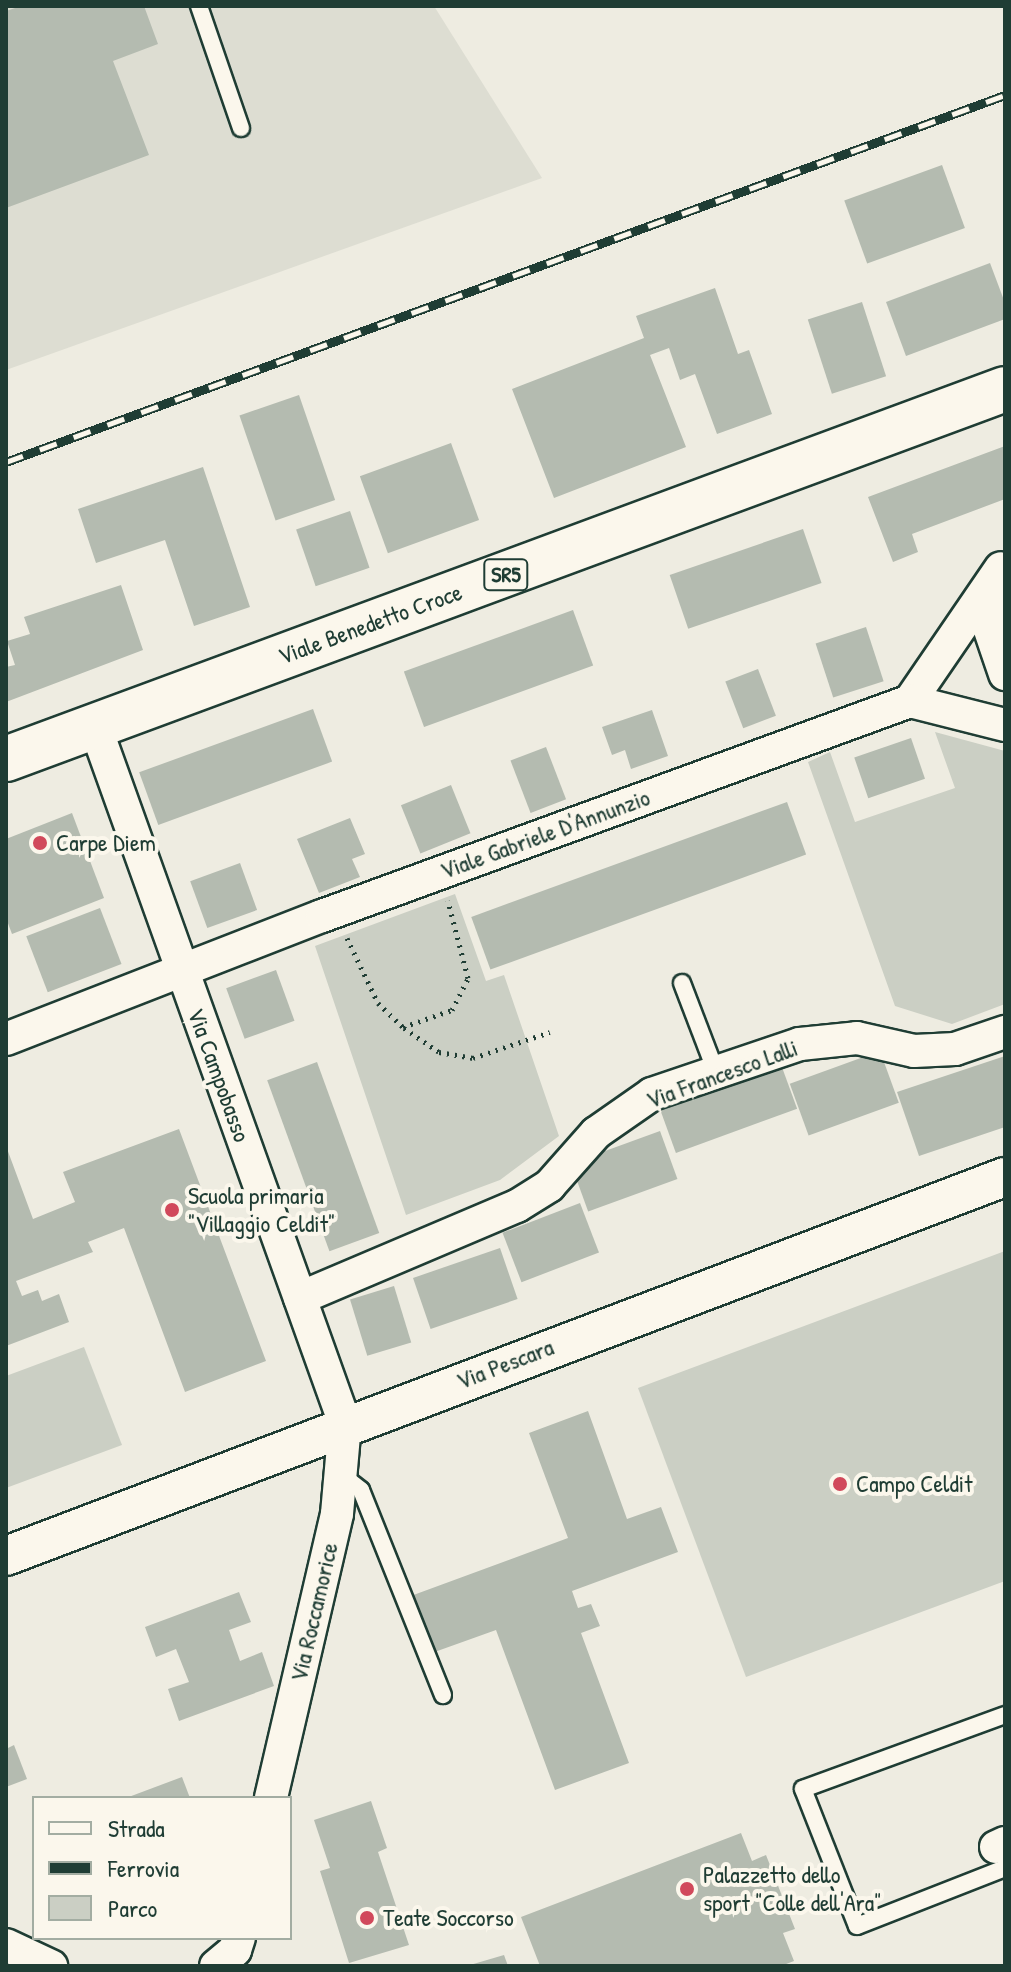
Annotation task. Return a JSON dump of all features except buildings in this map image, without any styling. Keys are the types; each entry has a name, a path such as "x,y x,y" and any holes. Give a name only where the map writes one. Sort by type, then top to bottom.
{"main road":[{"name":"Viale Benedetto Croce","path":"6,759 1005,389"}],"street":[{"path":"1003,567 988,624 1005,674"},
{"path":"1003,567 910,701 1005,725"},
{"name":"Viale Gabriele D'Annunzio","path":"6,1039 322,916 910,701"},
{"name":"Via Campobasso","path":"95,726 180,972 345,1424"},
{"name":"Via Francesco Lalli","path":"300,1298 517,1206 549,1186 596,1133 652,1094 800,1044 857,1038 914,1051 955,1049 1005,1032"},
{"name":"Via Pescara","path":"6,1556 345,1424 1005,1177"},
{"name":"Via Roccamorice","path":"271,1796 342,1475 345,1424"},
{"path":"6,1945 51,1966"}],"lane":[{"path":"199,6 241,128"},
{"path":"682,983 716,1072"},
{"path":"342,1475 361,1490 443,1695"},
{"path":"1002,1853 857,1926 803,1789 1005,1715"}],"path":[{"path":"403,1027 452,1010 468,978 441,872"},
{"path":"322,916 351,942 378,1003 403,1027 439,1052 473,1058 550,1032"}],"shaded area":[{"path":"6,6 434,6 542,178 6,370"}],"green space":[{"path":"935,732 1005,751 1005,1004 952,1024 895,1006 808,762 830,752 855,822 955,788"},
{"path":"455,894 486,981 504,975 559,1136 500,1180 406,1215 315,946"},
{"name":"Campo Celdit","path":"1005,1251 1005,1581 746,1677 638,1388"},
{"path":"84,1347 122,1445 6,1488 6,1376"}],"railway":[{"path":"6,462 1005,95"}],"place":[{"name":"Carpe Diem","path":"40,843"},
{"name":"Scuola primaria \"Villaggio Celdit\"","path":"172,1210"},
{"name":"Campo Celdit","path":"840,1484"},
{"name":"Palazzetto dello sport \"Colle dell'Ara\"","path":"687,1889"},
{"name":"Teate Soccorso","path":"367,1918"}]}
